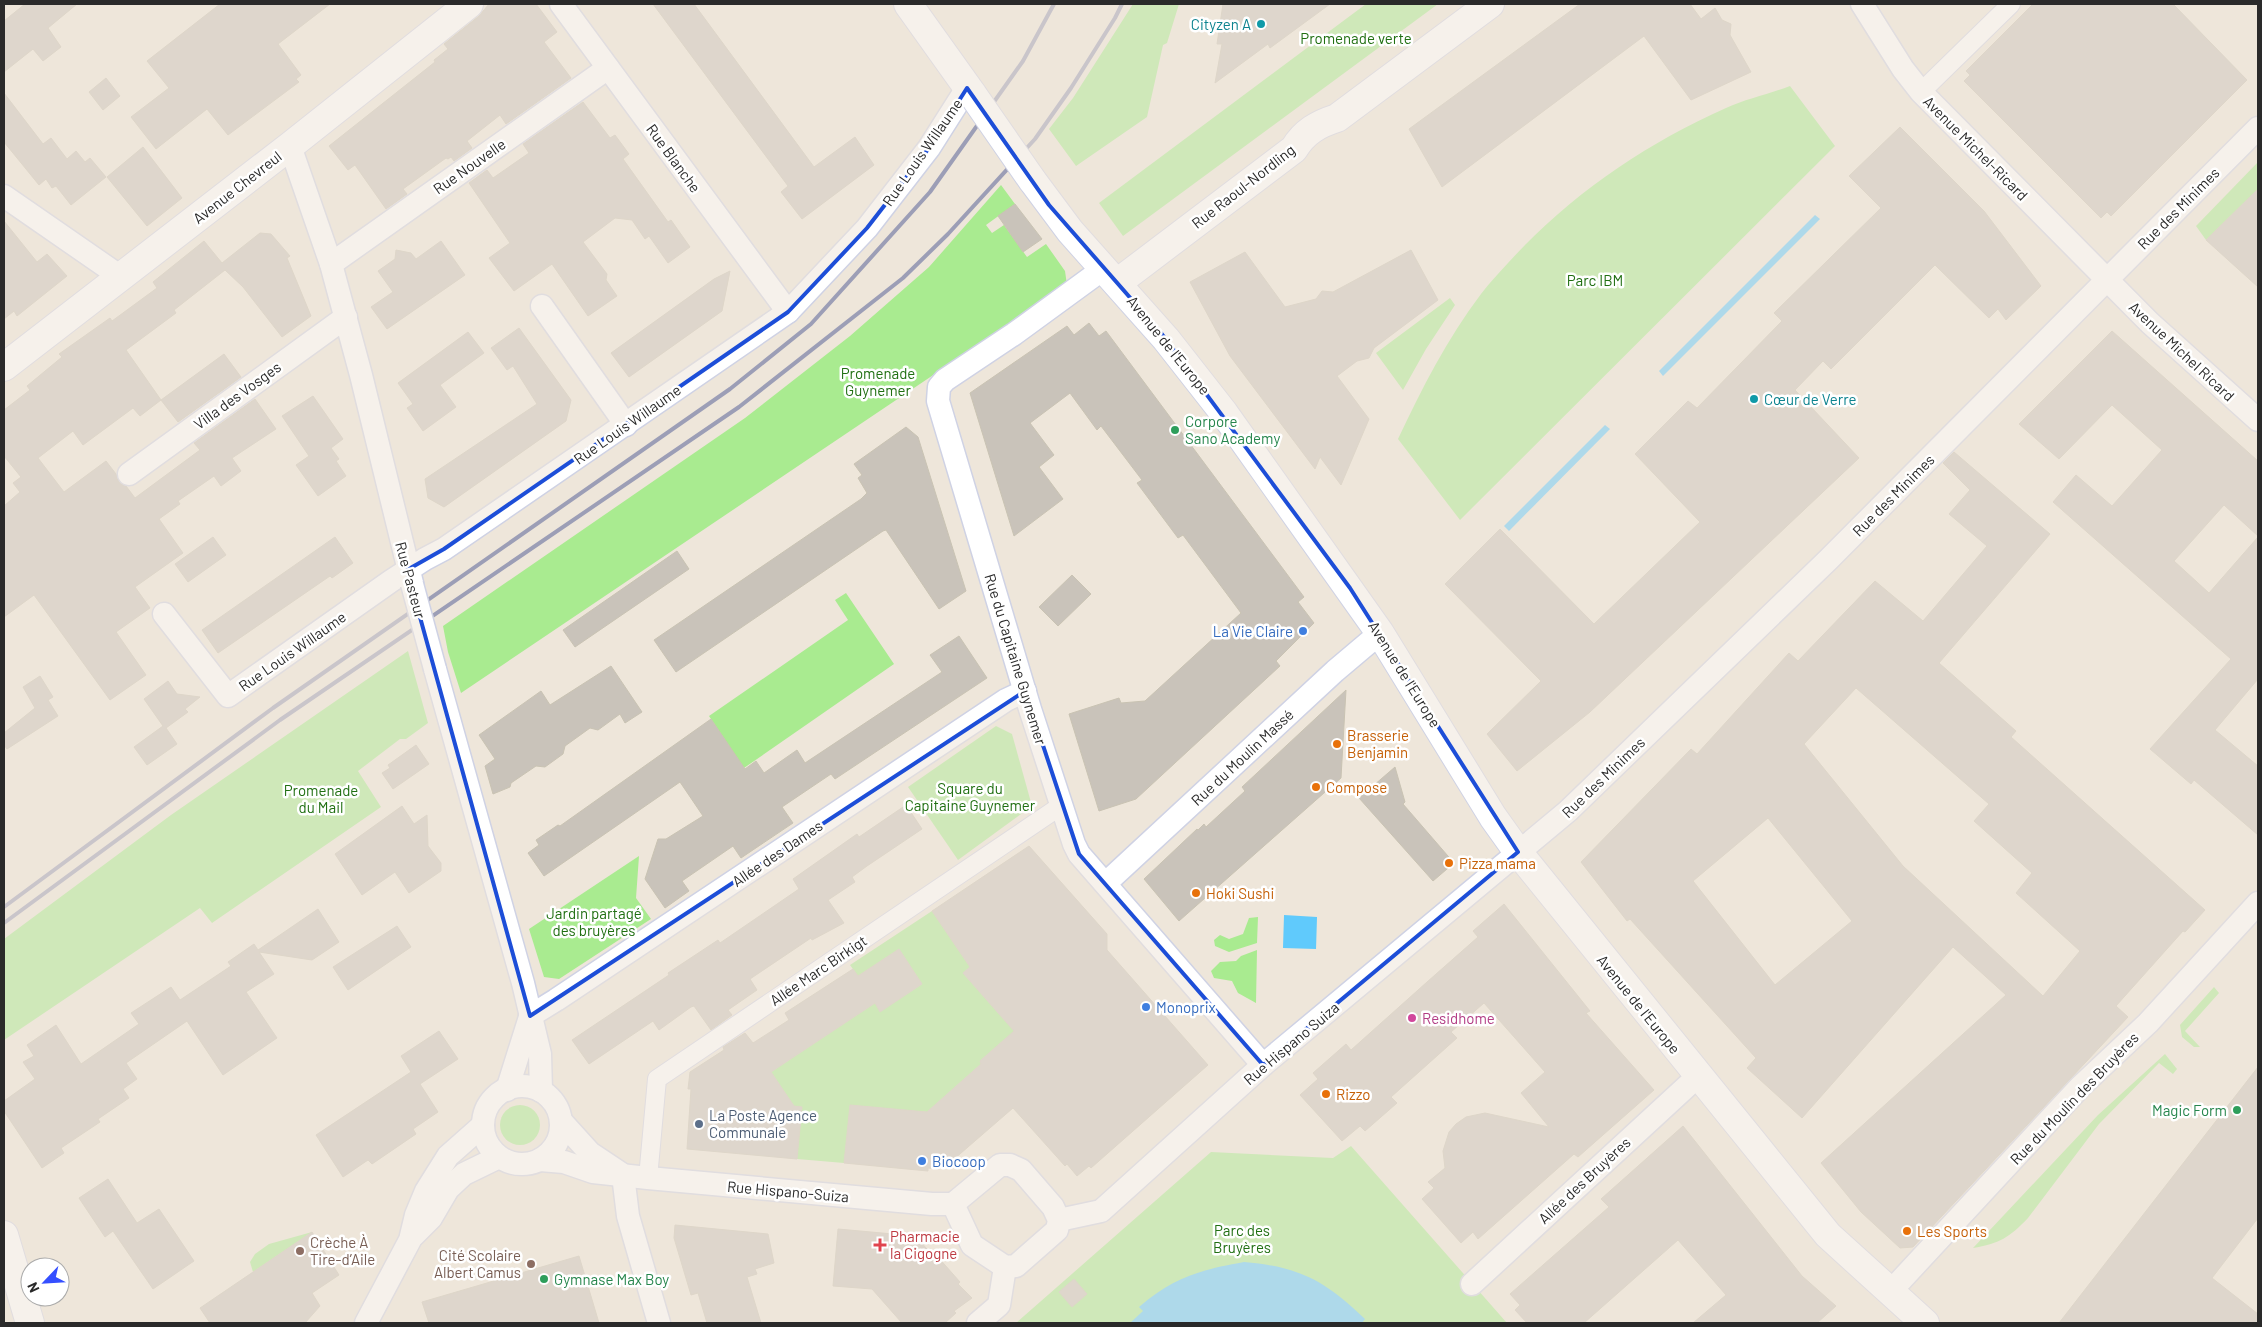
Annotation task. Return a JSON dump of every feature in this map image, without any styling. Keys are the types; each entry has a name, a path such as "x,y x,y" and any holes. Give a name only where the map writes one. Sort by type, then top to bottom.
{"main road":[{"name":"Avenue Chevreul","path":"4,368 469,4"},
{"name":"Avenue de l'Europe","path":"908,4 1070,231 1166,339 1224,413 1380,633 1493,817 1518,852 1697,1077 1828,1235 1925,1323"},
{"name":"Rue Raoul-Nordling","path":"1110,276 1294,149 1301,138 1319,124 1337,118 1490,4"},
{"path":"4,1235 30,1323"}],"street":[{"name":"Rue Blanche","path":"561,4 788,312"},
{"name":"Avenue Michel-Ricard","path":"1862,4 1903,69 1921,92 2107,279"},
{"path":"1921,92 2011,4"},
{"name":"Rue Nouvelle","path":"331,264 608,68"},
{"name":"Rue Louis Willaume","path":"164,614 228,696 410,577 444,549 788,312 878,214 970,92"},
{"name":"Rue des Minimes","path":"1518,852 1568,812 1821,566 2258,128"},
{"name":"Rue Pasteur","path":"290,146 331,264 346,317 410,577 523,983 540,1054 541,1091"},
{"path":"4,196 120,277"},
{"name":"Rue du Capitaine Guynemer","path":"1110,276 1079,289 945,380 939,387 938,401 1025,692 1074,844 1079,854 1264,1065"},
{"name":"Avenue Michel Ricard","path":"2107,279 2150,323 2258,420"},
{"path":"542,306 626,425"},
{"name":"Villa des Vosges","path":"129,474 346,317"},
{"name":"Rue du Moulin Massé","path":"1106,883 1336,671 1380,633"},
{"name":"Allée des Dames","path":"530,1016 1006,700 1025,692"},
{"name":"Allée Marc Birkigt","path":"648,1178 657,1080 1062,805"},
{"name":"Rue Hispano Suiza","path":"1059,1220 1101,1211 1264,1065 1518,852"},
{"name":"Rue du Moulin des Bruyères","path":"1890,1292 2080,1087 2148,1023 2258,903"},
{"name":"Rue Pasteur","path":"507,1090 530,1016"},
{"name":"Allée des Bruyères","path":"1472,1284 1697,1077"},
{"path":"524,1087 541,1091 555,1104 561,1121 561,1133 557,1144 550,1153 530,1164 518,1164 500,1157 491,1148 486,1137 483,1125 486,1110 495,1098 507,1090 524,1087"},
{"name":"Rue Hispano-Suiza","path":"561,1121 590,1153 623,1175"},
{"path":"410,1240 416,1215 426,1191 448,1156 483,1125"},
{"path":"366,1323 410,1240 430,1218 448,1189 464,1174 500,1157"},
{"name":"Rue Hispano-Suiza","path":"540,1160 564,1162 593,1172 648,1178 897,1201 953,1204"},
{"path":"1000,1165 1010,1165 1020,1170 1053,1206 1059,1220 1057,1230 1016,1266 1005,1268 972,1245 953,1204 1000,1165"},
{"path":"623,1175 628,1216 659,1323"},
{"path":"978,1323 998,1305 1005,1268"}],"highlighted area":[{"path":"967,88 1049,205 1161,333 1350,588 1518,852 1263,1065 1079,854 1025,691 530,1016 407,570 444,549 788,312 867,228 929,148"}],"green space":[{"path":"1133,4 1179,4 1167,43 1163,45 1147,117 1076,166 1049,129 1073,98"},
{"name":"Promenade verte","path":"1366,4 1438,4 1123,236 1099,203"},
{"name":"Parc IBM","path":"1790,86 1835,146 1460,520 1398,439 1446,346 1484,290 1531,239 1582,194 1609,174 1666,138 1695,123 1741,102"},
{"path":"2258,162 2258,189 2206,240 2196,226"},
{"name":"Promenade Guynemer","path":"1001,185 1015,204 986,225 992,233 1004,225 1027,257 1046,244 1065,271 1067,285 461,693 448,652 443,626 745,418 850,336 929,267"},
{"path":"1450,298 1455,305 1426,349 1403,390 1376,353"},
{"path":"846,593 894,664 744,768 709,716 848,620 835,600"},
{"name":"Promenade du Mail","path":"408,651 428,723 406,739 400,739 358,771 381,807 212,923 200,908 4,1040 4,939 171,815"},
{"name":"Square du Capitaine Guynemer","path":"996,726 1012,734 1032,806 958,860 908,787"},
{"name":"Jardin partagé des bruyères","path":"639,856 636,898 651,919 559,979 544,977 529,929"},
{"path":"932,911 970,967 963,973 1025,1043 1005,1039 980,1061 981,1064 927,1112 850,1105 844,1163 797,1159 802,1107 794,1106 771,1072 875,1003 881,1011 922,984 899,949 858,976 850,965"},
{"path":"1258,917 1257,943 1229,952 1215,946 1214,940 1220,935 1229,939 1243,934 1249,918"},
{"path":"1257,950 1256,1003 1238,993 1232,981 1214,978 1211,971 1220,962 1236,961 1241,956"},
{"path":"2214,987 2219,993 2185,1031 2200,1047 2194,1047 2182,1037 2180,1025"},
{"path":"2165,1054 2177,1069 2173,1074 2159,1063 2099,1124 2022,1225 2004,1239 1973,1248 2098,1115"},
{"path":"520,1105 534,1111 540,1125 534,1139 520,1145 506,1139 500,1125 506,1111"},
{"name":"Parc des Bruyères","path":"1351,1146 1507,1323 1016,1323 1211,1152 1333,1158"},
{"path":"312,1232 253,1272 250,1262 255,1254 269,1244"}],"water":[{"path":"1815,215 1820,219 1663,376 1659,371"},
{"path":"1605,425 1610,429 1509,531 1504,526"},
{"path":"1284,915 1317,917 1316,949 1283,948"},
{"path":"1244,1262 1281,1268 1311,1278 1337,1295 1365,1319 1362,1323 1130,1323 1143,1311 1139,1307 1164,1288 1188,1276"}],"building":[{"path":"25,4 77,4 48,28 61,47 43,61 33,49 4,72 4,21"},
{"path":"220,4 330,4 278,44 301,75 296,79 299,82 228,135 207,109 156,149 131,117 169,88 147,61"},
{"path":"489,4 536,4 557,32 544,42 571,78 506,124 500,115 467,141 472,148 454,161 451,157 446,158 403,189 407,194 386,209 355,165 348,170 329,146 435,62 434,60 448,49 444,44 479,16"},
{"path":"653,4 694,4 814,167 855,137 874,165 802,219 781,192 788,186"},
{"name":"Cityzen A","path":"1223,4 1330,4 1270,48 1268,44 1215,83 1222,44 1217,44"},
{"path":"1580,4 1690,4 1701,19 1715,8 1722,20 1731,24 1730,35 1751,72 1691,100 1644,36 1442,187 1409,129"},
{"path":"2033,4 2173,4 2247,80 2111,216 2107,212 2101,218 1964,81 1970,75 1966,71"},
{"path":"106,78 120,96 103,110 89,92"},
{"path":"4,93 43,144 51,138 67,159 76,151 85,162 90,158 106,177 71,205 56,186 52,188 46,179 39,185 4,142"},
{"path":"583,102 610,138 615,135 629,154 623,159 668,222 671,220 690,247 668,263 649,236 645,239 632,220 615,218 583,242 607,274 606,280 617,296 588,316 552,264 514,291 489,258 510,243 469,183 487,170 493,178 529,153 523,144"},
{"path":"1900,127 1984,211 2041,286 2006,320 1998,309 1989,318 1935,265 1831,369 1823,361 1795,390 1859,458 1590,712 1517,771 1487,734 1541,681 1445,584 1500,529 1594,624 1700,522 1635,454 1688,401 1697,408 1782,321 1774,313 1881,208 1849,176"},
{"path":"143,147 182,198 147,226 107,177"},
{"path":"2258,189 2258,287 2206,240"},
{"path":"1015,204 1042,239 1023,252 998,216"},
{"path":"4,221 37,262 47,254 67,276 17,316 14,311 4,319"},
{"path":"260,233 271,234 290,256 287,258 311,316 282,337 243,287 225,270 174,310 176,313 126,350 161,400 140,416 133,408 83,445 73,431 38,458 64,492 106,461 116,474 119,482 126,486 135,498 200,450 194,443 255,399 276,429 232,458 241,471 221,486 214,476 178,501 180,504 159,519 183,553 135,587 150,608 116,632 146,675 110,700 34,595 4,617 4,506 20,492 13,483 21,477 4,456 4,410 30,390 27,386 62,357 59,354 110,318 112,321 157,288 153,282 204,241 222,263"},
{"path":"441,241 465,275 387,329 371,307 393,292 378,271 395,259 396,250 411,253 416,259"},
{"path":"1411,250 1438,300 1374,348 1369,358 1357,361 1337,376 1369,419 1341,485 1320,457 1315,469 1230,356 1190,282 1245,252 1285,307 1316,299 1322,291 1333,292"},
{"path":"730,271 722,311 629,377 611,353 714,279"},
{"path":"1089,323 1099,336 1106,331 1304,597 1298,602 1314,623 1276,661 1280,666 1136,799 1099,811 1069,714 1119,698 1121,703 1145,701 1241,613 1183,535 1178,538 1137,483 1142,480 1101,426 1097,430 1070,393 1030,423 1054,455 1039,467 1063,499 1014,536 970,393 1067,326 1074,335"},
{"path":"519,328 571,400 566,421 444,507 428,498 425,479 537,404 513,366 507,370 491,348"},
{"path":"2112,331 2258,461 2258,536 2224,505 2174,561 2209,593 2258,537 2258,679 2215,730 2258,766 2258,835 2194,780 2191,784 2150,749 2231,659 2053,502 2076,475 2112,506 2162,450 2112,405 2059,459 2019,424"},
{"path":"468,332 484,353 440,385 456,407 423,431 407,408 413,404 398,383"},
{"path":"224,354 241,377 178,422 161,400"},
{"path":"313,396 343,439 331,448 339,459 336,461 346,476 318,496 296,465 309,456 282,416"},
{"path":"906,427 918,437 966,591 939,609 886,530 676,672 654,640 861,499 867,493 858,478 862,475 854,464"},
{"path":"1954,452 2050,534 1939,663 2016,731 2011,737 2205,910 2185,932 2183,931 2116,1006 2128,1017 1913,1247 1900,1248 1861,1212 1821,1163 2006,995 1953,947 1802,1118 1747,1068 1756,1058 1630,919 1627,921 1581,862 1691,749 1697,754 1789,653 1798,661 1875,581 1923,621 1987,546 1949,514 1970,490 1943,463","holes":["1856,688 1989,804 1974,821 2032,873 2016,893 2080,951 2043,996 1903,866 1804,744","1768,818 1852,921 1775,985 1693,881"]},
{"path":"213,537 226,555 188,582 175,564"},
{"path":"335,537 353,563 332,578 330,576 218,653 202,630"},
{"path":"677,551 689,569 575,647 563,630"},
{"path":"1072,575 1091,594 1058,626 1039,607"},
{"path":"959,636 987,678 835,779 831,774 782,807 793,823 741,858 733,846 682,881 689,891 665,908 645,879 658,839 666,839 703,816 680,782 544,876 528,853 539,845 536,840 558,825 560,826 711,719 745,769 756,761 764,773 797,750 805,763 942,672 930,655"},
{"path":"611,666 642,712 625,723 620,714 598,730 590,728 565,746 563,754 545,767 536,766 511,783 510,787 493,794 485,766 495,759 479,735 541,691 550,705"},
{"path":"40,676 53,697 48,700 58,716 7,749 4,745 4,733 35,708 23,687"},
{"path":"168,681 177,694 200,697 185,709 188,712 166,728 177,744 147,765 134,747 163,726 144,699"},
{"path":"1346,690 1341,778 1179,921 1144,879 1197,829 1204,824 1206,827 1245,791 1242,787"},
{"path":"416,745 429,764 393,789 382,773 390,768 388,765"},
{"path":"1395,767 1405,802 1403,804 1454,863 1433,881 1359,798"},
{"path":"906,805 922,829 852,877 855,882 828,900 844,923 812,940 811,938 750,979 757,990 728,1010 732,1015 711,1030 694,1006 691,1007 659,1030 653,1021 589,1064 572,1040 669,975 668,973 718,940 720,943 799,889 793,879 857,834 859,837"},
{"path":"402,806 414,824 427,815 428,846 441,863 441,871 409,893 395,872 362,895 335,854"},
{"path":"1029,846 1107,934 1107,950 1208,1065 1091,1168 1089,1166 1077,1176 1067,1164 1065,1166 1013,1108 953,1160 951,1158 939,1169 928,1168 928,1171 844,1163 850,1105 927,1112 981,1064 980,1061 1014,1031 963,973 970,967 932,911"},
{"path":"1504,904 1590,1011 1586,1013 1654,1090 1578,1157 1574,1154 1478,1239 1473,1232 1461,1243 1422,1199 1434,1188 1428,1182 1445,1168 1443,1151 1449,1132 1466,1117 1485,1113 1549,1127 1521,1093 1545,1072 1484,1003 1451,1032 1457,1038 1391,1097 1397,1103 1365,1131 1360,1126 1342,1141 1300,1095 1318,1079 1313,1073 1346,1044 1351,1050 1478,937 1473,931"},
{"path":"318,909 339,942 312,960 259,952 274,974 246,992 277,1038 223,1075 187,1021 126,1063 137,1079 123,1089 129,1098 98,1119 100,1122 61,1148 64,1153 42,1168 4,1111 4,1101 35,1079 23,1062 34,1056 27,1045 56,1025 81,1064 139,1024 131,1013 171,987 180,1000 231,966 228,962 254,944 258,950"},
{"path":"397,926 411,947 348,990 333,967"},
{"path":"899,949 922,984 880,1012 875,1003 771,1072 794,1106 802,1107 797,1159 687,1149 691,1089 688,1089 690,1072 724,1050 723,1047 745,1033 753,1043 789,1020 785,1013 853,969 858,976"},
{"path":"439,1031 458,1059 420,1084 438,1112 413,1129 416,1134 372,1164 368,1160 343,1177 316,1135 411,1072 401,1056"},
{"path":"2258,1067 2258,1218 2212,1278 2258,1314 2258,1323 2059,1323"},
{"path":"1683,1126 1802,1276 1836,1306 1817,1323 1693,1323 1726,1295 1678,1240 1584,1323 1527,1323 1515,1310 1520,1305 1510,1294 1609,1207 1601,1199"},
{"path":"108,1179 137,1223 159,1209 194,1261 153,1289 113,1231 105,1237 79,1198"},
{"path":"675,1225 768,1234 774,1263 755,1269 757,1274 747,1277 761,1323 707,1323 698,1293 691,1295 674,1238"},
{"path":"838,1229 915,1236 928,1250 930,1248 960,1282 958,1284 972,1298 954,1311 956,1313 945,1323 902,1323 872,1289 833,1286"},
{"path":"312,1232 339,1275 312,1293 320,1306 305,1323 210,1323 200,1308"},
{"name":"Gymnase Max Boy","path":"579,1256 599,1323 429,1323 422,1302"},
{"path":"1074,1279 1087,1294 1072,1307 1059,1292"}],"railway":[{"path":"4,907 273,708 730,389 811,324 930,192 1023,61 1054,4"},
{"path":"4,923 280,720 739,407 903,278 948,234 1035,139 1071,88 1122,4"}],"place":[{"name":"Cityzen A","path":"1261,24"},
{"name":"Cœur de Verre","path":"1754,399"},
{"name":"Corpore Sano Academy","path":"1175,430"},
{"name":"La Vie Claire","path":"1303,631"},
{"name":"Brasserie Benjamin","path":"1337,744"},
{"name":"Compose","path":"1316,787"},
{"name":"Pizza mama","path":"1449,863"},
{"name":"Hoki Sushi","path":"1196,893"},
{"name":"Monoprix","path":"1146,1007"},
{"name":"Residhome","path":"1412,1018"},
{"name":"Rizzo","path":"1326,1094"},
{"name":"Magic Form","path":"2237,1110"},
{"name":"La Poste Agence Communale","path":"699,1124"},
{"name":"Biocoop","path":"922,1161"},
{"name":"Les Sports","path":"1907,1231"},
{"name":"Pharmacie la Cigogne","path":"880,1245"},
{"name":"Crèche À Tire-d’Aile","path":"300,1251"},
{"name":"Cité Scolaire Albert Camus","path":"531,1264"},
{"name":"Gymnase Max Boy","path":"544,1279"}]}
